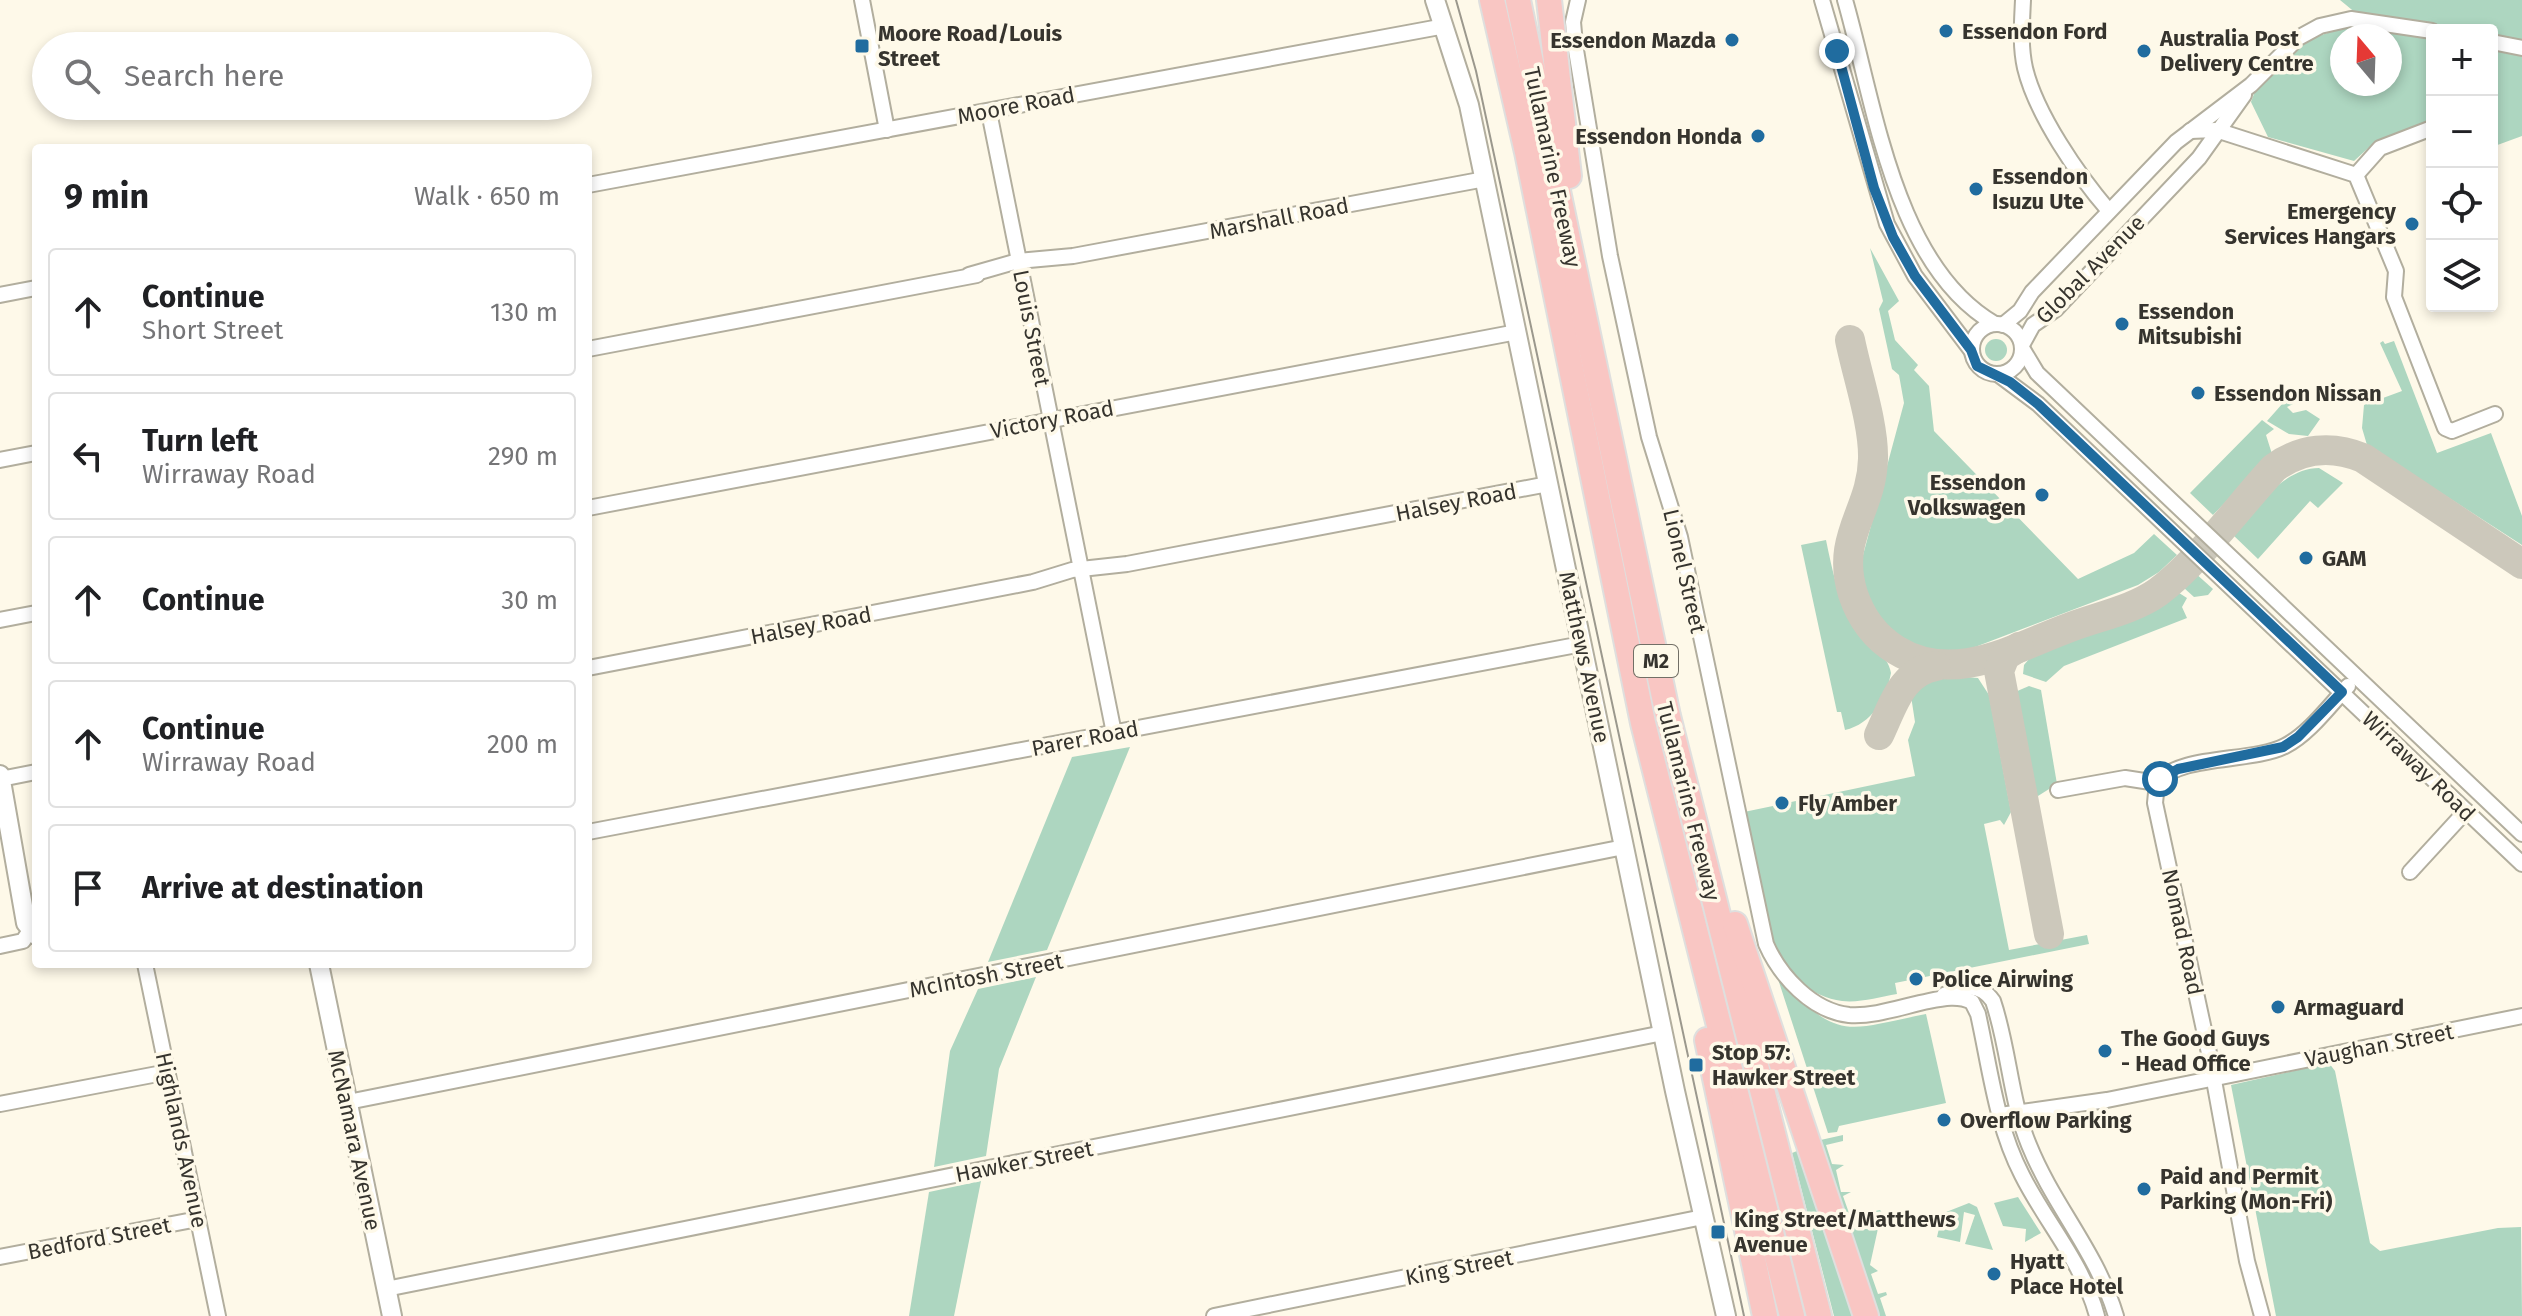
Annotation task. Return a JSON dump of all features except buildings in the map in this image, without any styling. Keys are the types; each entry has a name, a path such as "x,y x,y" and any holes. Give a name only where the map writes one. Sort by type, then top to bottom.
{"highway":[{"path":"1484,0 1527,152"},
{"name":"Tullamarine Freeway","path":"1492,0 1527,152 1643,723 1792,1316"},
{"name":"Tullamarine Freeway","path":"1518,0 1668,716 1819,1316"},
{"path":"1549,0 1577,240 1602,397"},
{"path":"1668,716 1749,971 1866,1316"},
{"path":"1643,723 1765,1316"}],"main road":[{"name":"Matthews Avenue","path":"1435,0 1469,105 1663,1033 1726,1316"},
{"path":"1,780 32,924"},
{"name":"McNamara Avenue","path":"320,968 392,1316"}],"street":[{"path":"862,0 887,130"},
{"name":"Lionel Street","path":"1578,0 1574,37 1610,256 1649,437 1680,537 1766,944 1790,982 1819,1004 1837,1012 1857,1015 1937,999 1970,987 1979,988 1991,998 2019,1115 2043,1175 2095,1260 2116,1316"},
{"path":"1822,0 1884,215 1905,260 1971,350 1981,370 1999,375 2016,366 2022,346 2015,332 1958,297 1925,252 1906,214 1889,161 1845,0"},
{"path":"2023,0 2023,58 2033,91 2086,182 2123,220 2126,236"},
{"name":"Global Avenue","path":"1999,324 2019,313 2032,292 2190,131 2251,85 2298,38 2329,23 2358,19 2426,30"},
{"name":"Moore Road","path":"592,184 1445,26"},
{"path":"2498,43 2522,48"},
{"name":"Global Avenue","path":"2022,346 2033,325 2056,309 2163,196 2220,131 2251,85"},
{"name":"Louis Street","path":"989,112 1114,733"},
{"path":"2190,131 2207,128 2220,131 2356,175 2396,273 2394,297 2445,429 2452,431 2495,414"},
{"path":"2356,175 2380,148 2426,130"},
{"path":"1869,167 1889,161"},
{"name":"Global Avenue","path":"2142,177 2163,196"},
{"name":"Marshall Road","path":"592,348 1485,179"},
{"path":"0,295 32,289"},
{"path":"1971,350 1977,334 1999,324"},
{"name":"Victory Road","path":"592,507 1517,332"},
{"name":"Wirraway Road","path":"2022,346 2042,379 2522,834"},
{"name":"Wirraway Road","path":"1999,375 2038,404 2522,864"},
{"path":"0,460 32,454"},
{"name":"Halsey Road","path":"592,667 1548,484"},
{"path":"2145,505 2159,490"},
{"path":"0,620 32,614"},
{"name":"Parer Road","path":"592,831 1582,644"},
{"path":"2058,790 2125,778 2157,783 2172,771 2283,747 2298,737 2356,676"},
{"path":"1,780 32,773"},
{"name":"Nomad Road","path":"2157,783 2155,803 2213,1079 2241,1234 2262,1316"},
{"path":"2410,872 2466,811"},
{"name":"McIntosh Street","path":"348,1102 1624,847"},
{"path":"0,943 32,928"},
{"name":"Highlands Avenue","path":"146,968 218,1316"},
{"path":"1937,999 1963,998 1976,1008 2000,1115 2021,1173 2072,1256 2097,1316"},
{"name":"Vaughan Street","path":"2000,1115 2019,1115 2213,1079 2522,1016"},
{"name":"Hawker Street","path":"386,1289 1663,1033"},
{"path":"0,1104 168,1072"},
{"name":"King Street","path":"1214,1316 1703,1217"},
{"name":"Bedford Street","path":"0,1257 198,1219"}],"green space":[{"path":"2340,0 2522,0 2522,41 2498,37 2498,24 2426,25 2357,14"},
{"path":"2330,32 2330,96 2402,96 2402,33 2426,37 2426,121 2375,142 2354,161 2268,137 2251,102 2258,86 2268,71 2295,48"},
{"path":"2498,49 2522,54 2522,136 2498,145"},
{"path":"1870,248 1899,301 1888,311 1895,340 1918,365 1914,370 1929,386 1934,431 2078,579 2134,553 2154,534 2177,555 2159,572 2138,585 1962,652 1920,648 1886,627 1868,599 1859,570 1904,403 1899,375 1892,369 1879,309 1883,301"},
{"path":"1992,339 2000,339 2007,350 2000,361 1992,361 1985,354 1985,346"},
{"path":"2383,341 2385,344 2394,341 2437,453 2491,433 2522,516 2522,545 2367,445 2362,428 2364,405 2402,391 2380,343"},
{"path":"2295,398 2297,402 2287,407 2293,413 2306,410 2320,419 2308,436 2289,434 2267,421 2283,403"},
{"path":"2262,420 2274,429 2266,435 2272,454 2213,515 2190,493"},
{"path":"2319,468 2343,483 2318,508 2310,501 2258,559 2232,534 2281,483 2293,475"},
{"path":"1826,540 1843,604 1857,631 1885,659 1891,673 1886,692 1876,709 1863,722 1845,730 1841,712 1837,712 1801,545"},
{"path":"2194,572 2213,589 2208,595 2194,597 2184,588"},
{"path":"2176,591 2187,598 2182,607 2187,618 2064,666 2046,682 2023,674 2024,665 2055,641 2138,610"},
{"path":"1955,676 1978,678 1989,695 2011,812 2004,825 2000,820 1984,824 2009,950 2087,935 2089,944 1895,983 1897,994 1870,999 1842,1001 1815,992 1795,976 1779,953 1768,926 1744,812 1915,776 1908,740 1915,722 1911,696 1928,682"},
{"path":"2029,686 2041,690 2057,784 2038,796 2034,794 2015,692"},
{"path":"1130,747 1047,950 988,962 1072,757"},
{"path":"1036,977 999,1069 986,1156 934,1167 950,1051 978,989"},
{"path":"1778,979 1816,1013 1845,1026 1860,1027 1926,1014 1946,1103 1839,1126 1837,1132 1828,1133"},
{"path":"2329,1063 2335,1071 2370,1243 2380,1251 2498,1228 2521,1227 2522,1316 2276,1316 2231,1085"},
{"path":"1843,1135 1843,1141 1826,1145 1832,1164 1844,1165 1836,1170 1841,1192 1851,1192 1843,1196 1850,1216 1880,1210 1889,1222 1888,1225 1879,1224 1870,1265 1878,1271 1871,1274 1878,1294 1886,1292 1887,1295 1880,1298 1886,1316 1875,1316 1816,1141"},
{"path":"1797,1151 1857,1316 1834,1316 1792,1153"},
{"path":"981,1181 954,1316 909,1316 929,1192"},
{"path":"2018,1197 2041,1233 2025,1242 2026,1229 2003,1226 1994,1203"},
{"path":"1969,1203 1977,1207 1993,1250 1965,1244 1975,1215 1964,1212 1960,1242 1937,1237 1940,1224 1936,1216"}],"taxiway":[{"path":"1850,340 1873,445 1871,477 1848,556 1853,594 1865,619 1882,639 1917,660 1939,664 1982,660 2148,598 2188,565 2274,468 2295,456 2317,451 2340,451 2363,458 2522,564"},
{"path":"2019,647 2005,656 1999,671 2049,934"},
{"path":"1879,735 1906,683 1924,669 1936,666"}],"tram line":[{"path":"1456,0 1476,71 1744,1316"}],"place":[{"name":"Essendon Ford","path":"1946,31"},
{"name":"Essendon Mazda","path":"1732,40"},
{"name":"Moore Road/Louis Street","path":"862,46"},
{"name":"Australia Post Delivery Centre","path":"2144,51"},
{"name":"Essendon Honda","path":"1758,136"},
{"name":"Essendon Isuzu Ute","path":"1976,189"},
{"name":"Emergency Services Hangars","path":"2412,224"},
{"name":"Essendon Mitsubishi","path":"2122,324"},
{"name":"Essendon Nissan","path":"2198,393"},
{"name":"Essendon Volkswagen","path":"2042,495"},
{"name":"GAM","path":"2306,558"},
{"name":"Fly Amber","path":"1782,803"},
{"name":"Police Airwing","path":"1916,979"},
{"name":"Armaguard","path":"2278,1007"},
{"name":"The Good Guys - Head Office","path":"2105,1051"},
{"name":"Stop 57: Hawker Street","path":"1696,1065"},
{"name":"Overflow Parking","path":"1944,1120"},
{"name":"Paid and Permit Parking (Mon-Fri)","path":"2144,1189"},
{"name":"King Street/Matthews Avenue","path":"1718,1232"},
{"name":"Hyatt Place Hotel","path":"1994,1274"}],"route":[{"path":"1837,51 1874,188 1893,237 1915,276 1958,330 1977,366 1985,372 1999,375 2038,404 2342,692 2290,744 2249,756 2178,769 2160,779"}]}
